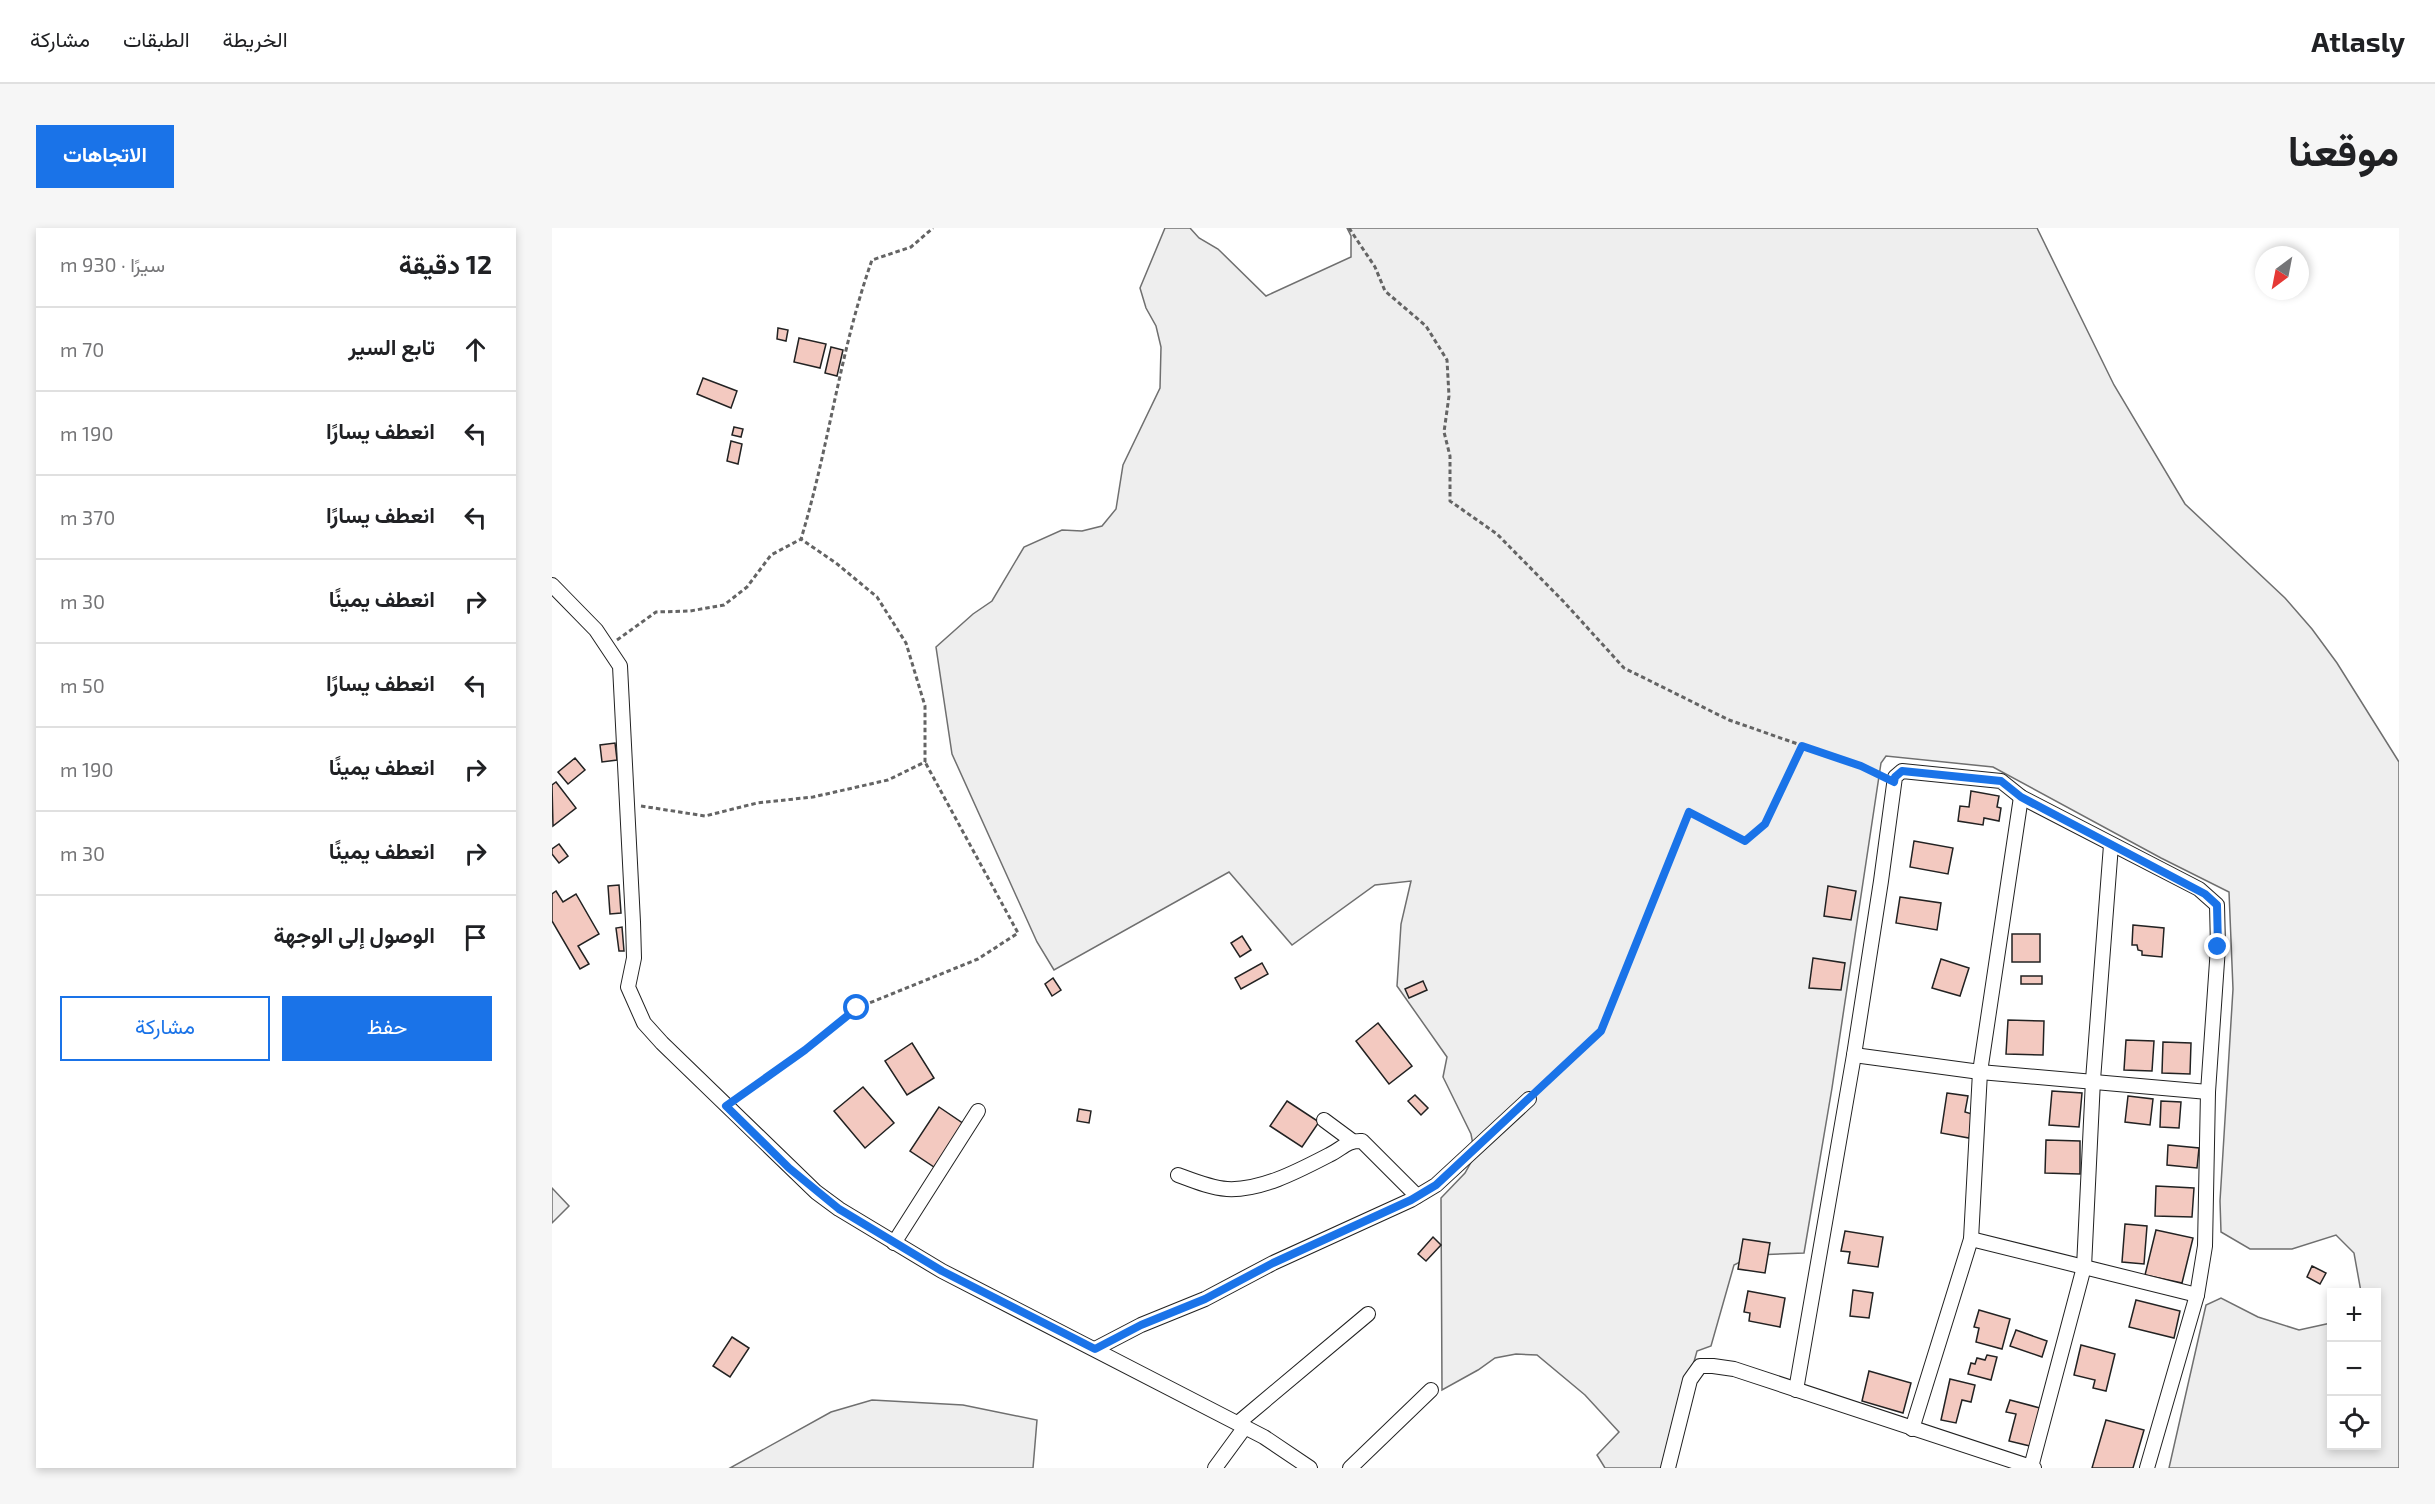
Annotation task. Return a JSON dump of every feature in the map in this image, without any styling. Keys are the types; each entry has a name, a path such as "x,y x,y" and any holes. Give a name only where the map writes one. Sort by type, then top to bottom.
{"street":[{"path":"552,585 596,630 621,666 634,958 628,987 644,1023 816,1192 839,1209 942,1271 1241,1425 1310,1468"},
{"path":"1796,1390 1854,1055 1895,777 1902,771 2001,781 2021,797 2199,890 2217,905 2218,947 2208,1092 2205,1245 2197,1295 2147,1468"},
{"path":"1912,1429 1971,1239 1980,1072 2021,797"},
{"path":"1668,1468 1690,1380 1700,1366 1713,1366 1734,1369 2032,1468 2084,1267 2093,1080 2111,845"},
{"path":"1854,1055 1980,1072 2093,1080 2208,1092"},
{"path":"1095,1349 1141,1325 1205,1299 1273,1263 1417,1196 1436,1185 1529,1099"},
{"path":"894,1243 978,1111"},
{"path":"1324,1120 1351,1140 1362,1141 1417,1196"},
{"path":"1178,1175 1199,1183 1228,1189 1258,1185 1332,1154 1351,1140"},
{"path":"1971,1239 2197,1295"},
{"path":"1215,1468 1241,1425 1368,1314"},
{"path":"1350,1468 1431,1390"}],"path":[{"path":"607,647 656,612 690,611 724,605 747,587 771,555 801,539 814,496 856,305 872,260 911,247 933,228"},
{"path":"1349,228 1375,267 1385,291 1426,326 1448,360 1449,396 1444,432 1450,456 1450,501 1497,534 1564,602 1623,668 1729,720 1861,766 1894,782"},
{"path":"726,1106 805,1050 857,1008 978,959 1018,933 925,762 925,706 906,643 877,597 836,563 801,539"},
{"path":"1529,1099 1601,1031 1689,812 1745,841 1765,824 1802,746"},
{"path":"627,804 705,816 757,803 813,797 888,780 925,762"}],"shaded area":[{"path":"1165,228 1190,228 1199,238 1218,249 1266,296 1351,257 1351,236 1347,228 2037,228 2114,385 2185,504 2285,598 2312,629 2337,663 2399,762 2399,1468 2169,1468 2206,1305 2221,1298 2258,1317 2299,1330 2327,1324 2327,1450 2381,1450 2381,1288 2360,1288 2354,1253 2336,1235 2292,1249 2250,1249 2221,1232 2220,1201 2233,989 2229,892 1993,767 1886,756 1881,763 1832,1088 1804,1253 1754,1255 1734,1265 1711,1346 1697,1351 1664,1468 1605,1468 1597,1455 1619,1432 1585,1395 1537,1355 1516,1354 1495,1358 1442,1390 1441,1198 1465,1173 1475,1155 1471,1134 1443,1077 1447,1057 1397,986 1401,924 1411,881 1375,885 1292,945 1229,872 1054,970 1037,942 952,754 936,647 973,614 992,601 1024,547 1062,530 1082,531 1102,526 1116,509 1123,465 1160,388 1161,347 1156,326 1146,308 1140,288"},
{"path":"552,1188 569,1206 552,1223"},
{"path":"872,1400 963,1405 1037,1420 1033,1468 730,1468 831,1412"}],"building":[{"path":"778,328 788,330 786,341 777,339"},
{"path":"799,338 826,344 820,368 794,362"},
{"path":"831,347 843,350 837,376 825,373"},
{"path":"703,378 737,391 731,408 697,394"},
{"path":"734,427 743,429 741,437 732,435"},
{"path":"731,441 742,444 738,464 727,461"},
{"path":"615,743 617,760 602,762 600,745"},
{"path":"575,758 585,770 568,784 558,772"},
{"path":"556,782 576,808 553,826 552,785"},
{"path":"1971,791 1999,796 1997,807 2001,808 1999,821 1984,818 1983,825 1958,821 1960,806 1969,807"},
{"path":"1914,841 1953,848 1948,874 1910,867"},
{"path":"559,844 568,856 559,863 552,854 552,849"},
{"path":"619,885 621,913 610,914 608,886"},
{"path":"1828,886 1856,891 1851,920 1824,916"},
{"path":"556,891 563,902 576,894 599,934 578,946 589,964 580,969 552,921 552,894"},
{"path":"1900,897 1941,903 1937,930 1896,923"},
{"path":"2133,925 2164,928 2162,957 2142,955 2137,945 2132,945"},
{"path":"622,927 624,951 619,951 616,928"},
{"path":"2012,934 2040,934 2040,962 2012,962"},
{"path":"1242,936 1251,950 1240,957 1231,943"},
{"path":"1813,958 1845,963 1841,990 1809,988"},
{"path":"1941,959 1969,968 1960,996 1932,988"},
{"path":"1262,963 1268,974 1241,989 1235,978"},
{"path":"2021,976 2042,976 2042,984 2021,984"},
{"path":"1053,978 1061,990 1052,996 1045,984"},
{"path":"1423,981 1427,990 1409,998 1405,989"},
{"path":"2008,1020 2044,1021 2043,1055 2006,1054"},
{"path":"1378,1023 1412,1066 1389,1084 1356,1041"},
{"path":"2126,1040 2154,1041 2152,1071 2124,1070"},
{"path":"2163,1042 2191,1043 2190,1074 2162,1073"},
{"path":"912,1043 934,1078 907,1095 885,1061"},
{"path":"863,1087 894,1123 865,1148 834,1111"},
{"path":"2052,1091 2082,1093 2079,1127 2049,1125"},
{"path":"1947,1093 1968,1096 1965,1112 1972,1114 1969,1138 1941,1133"},
{"path":"1415,1095 1428,1108 1421,1115 1408,1101"},
{"path":"2128,1096 2153,1099 2150,1125 2125,1122"},
{"path":"1287,1101 1319,1122 1302,1147 1270,1126"},
{"path":"2161,1101 2181,1102 2179,1128 2160,1127"},
{"path":"939,1107 964,1124 934,1167 910,1151"},
{"path":"1079,1109 1091,1111 1089,1123 1077,1121"},
{"path":"2046,1140 2080,1141 2080,1174 2045,1173"},
{"path":"2168,1145 2199,1148 2197,1168 2167,1165"},
{"path":"2156,1186 2194,1188 2192,1217 2155,1216"},
{"path":"2125,1224 2147,1226 2144,1264 2122,1262"},
{"path":"2156,1230 2193,1238 2182,1283 2145,1275"},
{"path":"1845,1231 1883,1237 1878,1267 1848,1263 1850,1252 1841,1251"},
{"path":"1433,1237 1441,1245 1426,1261 1418,1254"},
{"path":"1743,1239 1770,1243 1765,1273 1738,1269"},
{"path":"2312,1266 2326,1273 2320,1284 2307,1277"},
{"path":"1853,1290 1873,1293 1869,1318 1850,1316"},
{"path":"1748,1291 1785,1298 1780,1327 1749,1321 1750,1313 1744,1312"},
{"path":"2136,1300 2180,1311 2174,1338 2129,1327"},
{"path":"1979,1310 2010,1319 2002,1349 1976,1342 1979,1328 1974,1327"},
{"path":"2016,1330 2047,1341 2042,1357 2010,1346"},
{"path":"732,1337 749,1348 730,1377 713,1366"},
{"path":"2081,1345 2115,1354 2106,1391 2093,1388 2095,1380 2074,1375"},
{"path":"1987,1355 1997,1357 1991,1380 1968,1374 1971,1363 1975,1364 1977,1358 1985,1360"},
{"path":"1869,1371 1911,1383 1903,1413 1862,1401"},
{"path":"1950,1379 1975,1385 1971,1402 1962,1400 1956,1423 1941,1420"},
{"path":"2010,1400 2040,1408 2030,1446 2009,1441 2016,1414 2006,1412"},
{"path":"2106,1420 2144,1430 2133,1468 2092,1468"}],"route":[{"path":"857,1008 805,1050 726,1106 789,1168 839,1209 942,1271 1095,1349 1141,1325 1205,1299 1273,1263 1411,1200 1436,1185 1601,1031 1689,812 1745,841 1765,824 1802,746 1861,766 1894,782 1895,777 1902,771 2001,781 2021,797 2205,894 2217,905 2218,947"}]}
